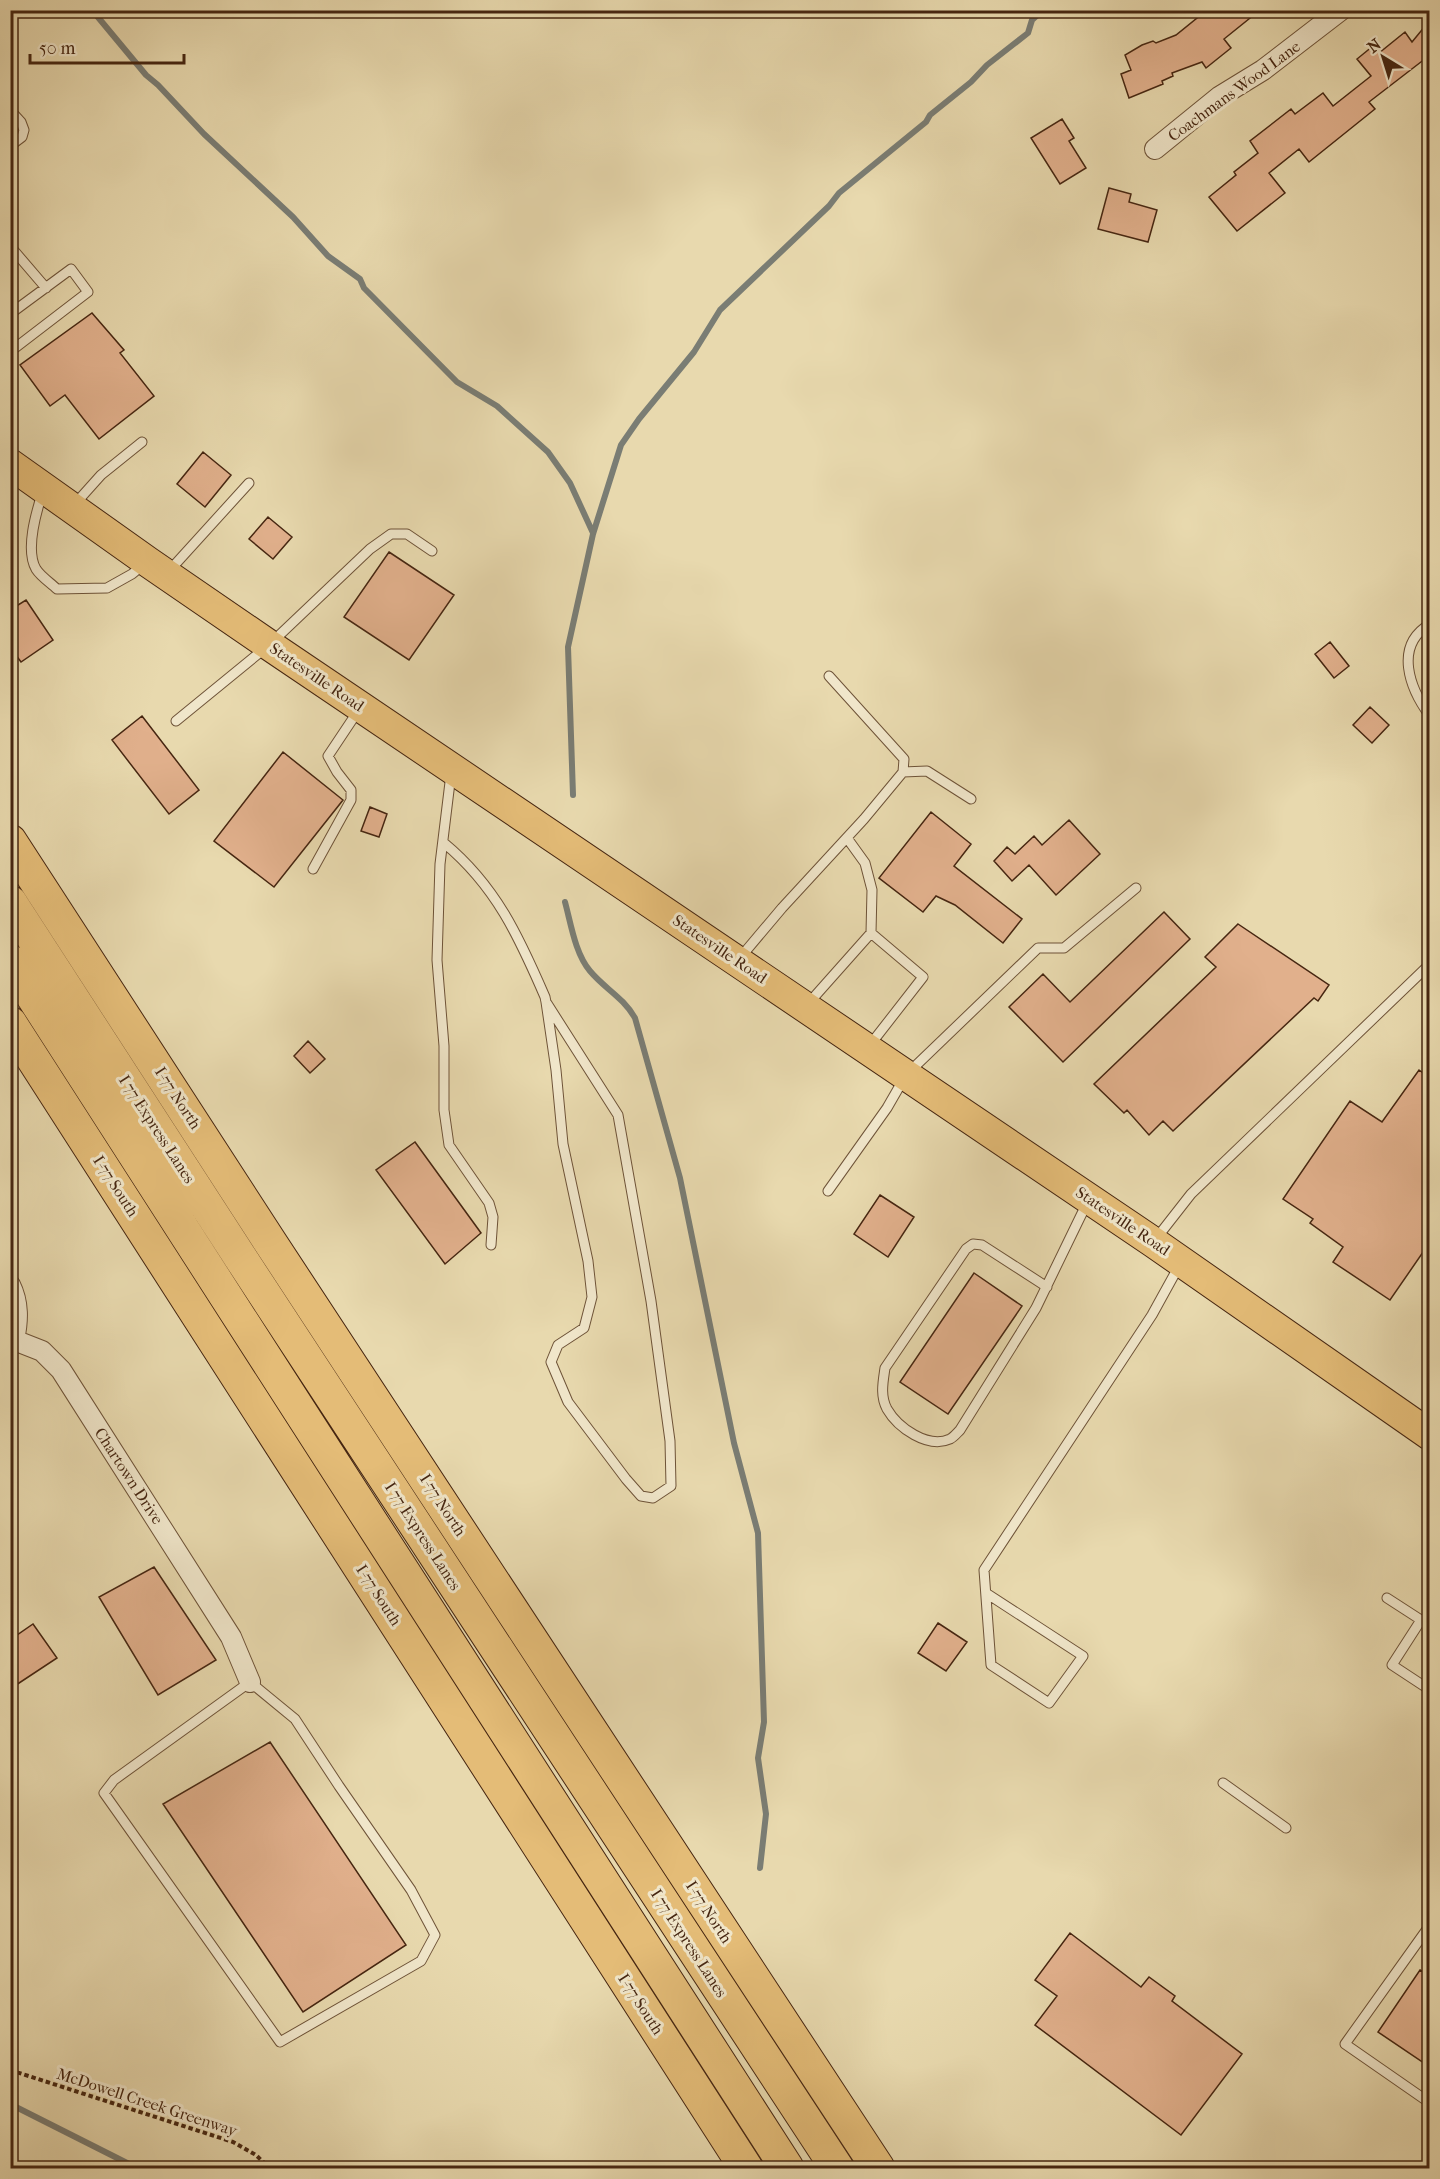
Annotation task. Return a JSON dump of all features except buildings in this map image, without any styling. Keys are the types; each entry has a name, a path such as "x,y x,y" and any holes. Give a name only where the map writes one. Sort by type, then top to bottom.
{"highway":[{"name":"I-77 North","path":"10,841 878,2169"},
{"name":"I 77 Express Lanes","path":"10,902 248,1270 837,2169"},
{"name":"I 77 Express Lanes","path":"10,961 787,2169"},
{"name":"I-77 South","path":"10,1023 746,2169"},
{"path":"102,1165 276,1372"}],"main road":[{"name":"Statesville Road","path":"10,464 269,645 1089,1198 1430,1435"}],"street":[{"name":"Coachmans Wood Lane","path":"1155,149 1219,98 1263,70 1341,10"},
{"name":"Chartown Drive","path":"10,1285 17,1306 14,1340 42,1351 61,1370 231,1637 250,1682"}],"lane":[{"path":"10,110 21,122 24,130 22,137 10,146"},
{"path":"10,246 45,288"},
{"path":"10,314 71,269 88,292 15,348 10,348"},
{"path":"72,508 101,475 142,442"},
{"path":"43,489 34,522 31,545 36,569 57,589 107,588 132,574 157,568 249,483"},
{"path":"176,721 269,645 370,549 391,534 407,534 432,551"},
{"path":"1430,624 1417,635 1411,645 1407,665 1414,691 1430,716"},
{"path":"738,961 903,772 904,759 829,676"},
{"path":"313,868 351,800 351,790 328,756 361,707"},
{"path":"452,768 440,864 437,960 444,1046 444,1110 449,1145 489,1203 494,1217 491,1245"},
{"path":"903,772 927,771 971,799"},
{"path":"805,1007 871,933 872,890 865,863 847,838"},
{"path":"444,843 462,857 493,893 520,940 546,1002 618,1115 651,1301 670,1440 671,1486 653,1498 641,1496 568,1402 551,1362 558,1346 584,1328 592,1297 588,1260 563,1144 556,1070 546,1002"},
{"path":"828,1191 887,1108 906,1074 1038,948 1064,948 1136,888"},
{"path":"868,1049 923,977 871,933"},
{"path":"1153,1242 1191,1194 1430,964"},
{"path":"1047,1287 982,1245 973,1244 966,1249 885,1368 882,1390 887,1409 902,1426 925,1440 938,1442 951,1439 960,1430 1047,1287 1089,1198"},
{"path":"986,1593 1083,1656 1049,1703 991,1665 984,1570 1152,1315 1181,1261"},
{"path":"1387,1598 1425,1621 1392,1665 1430,1690"},
{"path":"250,1682 296,1719 411,1890 435,1935 421,1961 280,2043 104,1793 114,1780 250,1682"},
{"path":"1222,1783 1286,1828"},
{"path":"1430,1925 1426,1937 1345,2044 1430,2103"}],"path":[{"name":"McDowell Creek Greenway","path":"10,2070 233,2142 256,2155 269,2169"}],"waterway":[{"path":"92,10 146,75 204,134 293,217 328,256 360,279 364,288 457,382 497,406 548,452 570,483 593,533"},
{"path":"573,795 568,647 593,534 621,445 639,419 694,352 720,310 829,206 839,193 926,122 930,115 971,82 987,65 1028,33 1032,20 1043,10"},
{"path":"565,902 574,938 585,964 625,1004 635,1018 680,1178 734,1443 758,1533 764,1722 758,1758 766,1814 760,1868"},
{"path":"10,2104 137,2168"}]}
